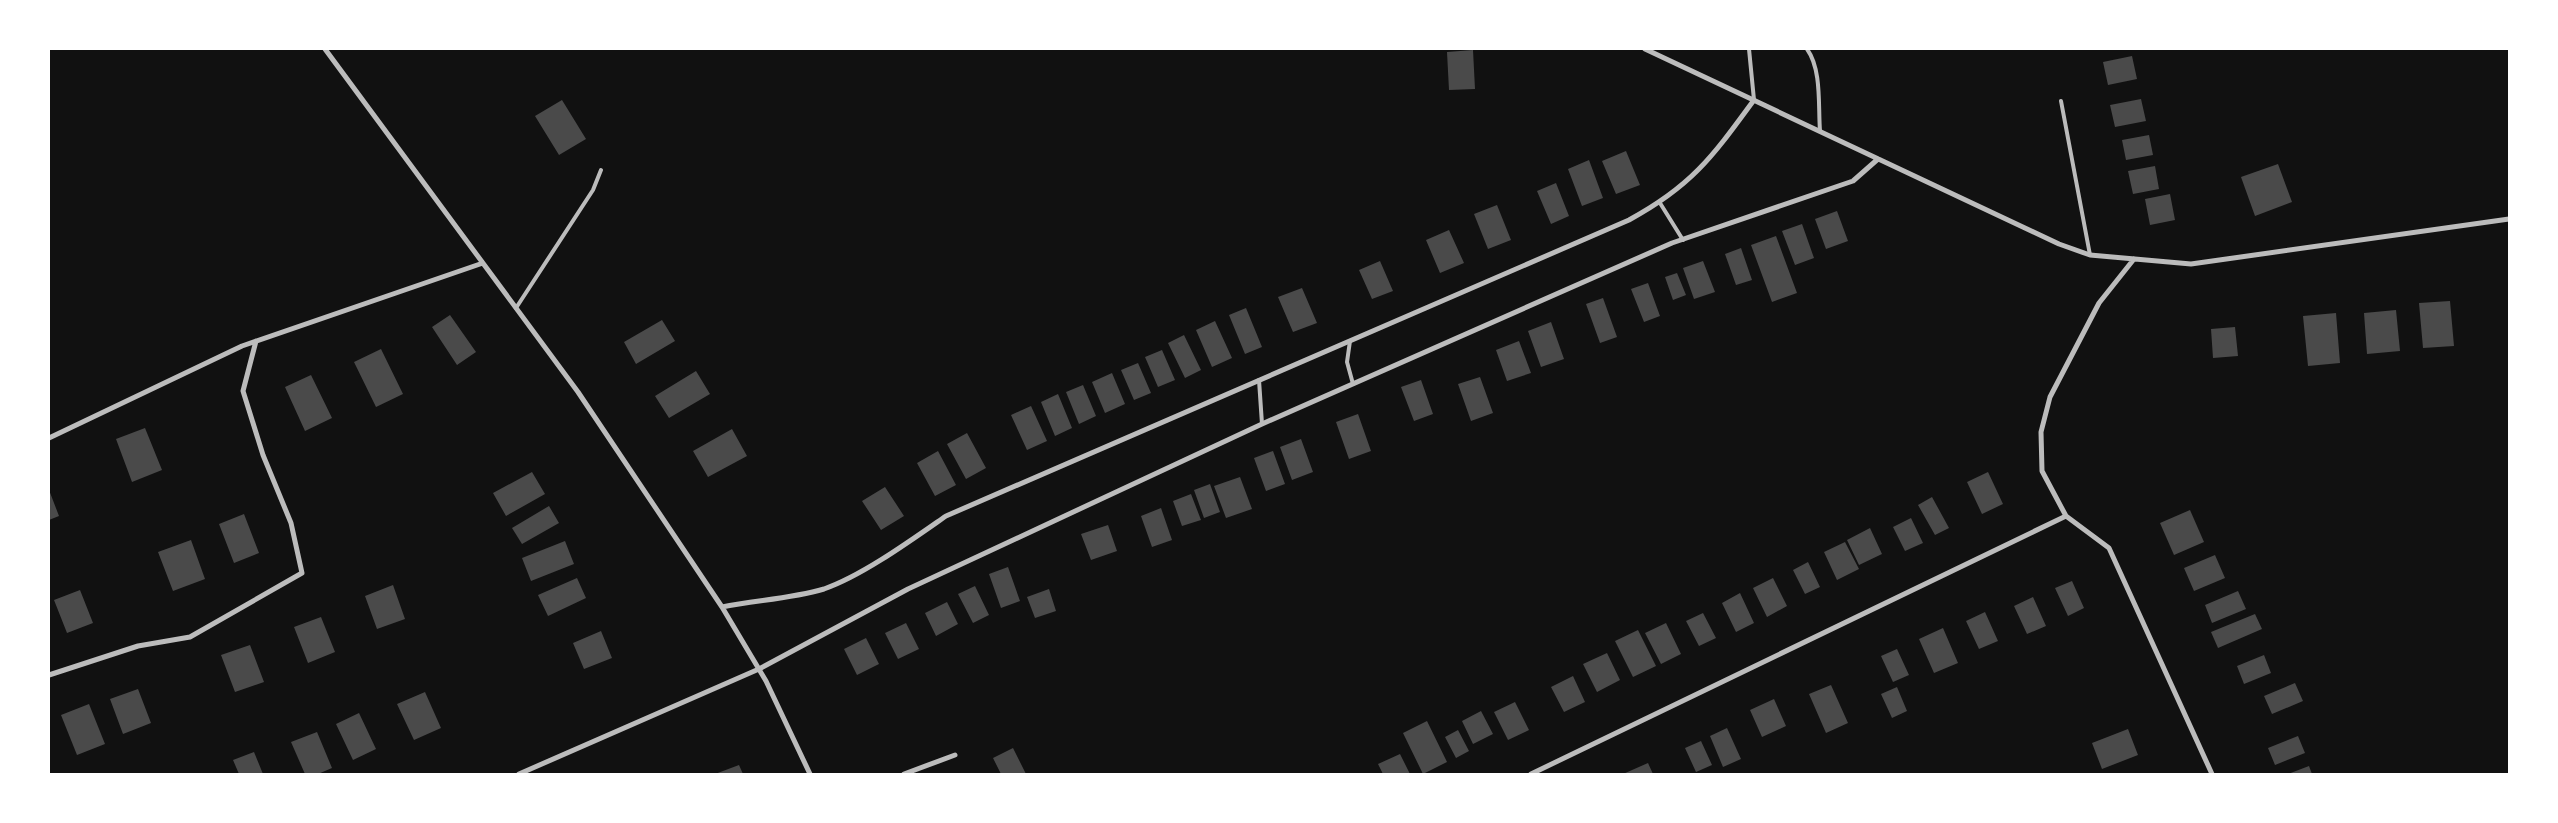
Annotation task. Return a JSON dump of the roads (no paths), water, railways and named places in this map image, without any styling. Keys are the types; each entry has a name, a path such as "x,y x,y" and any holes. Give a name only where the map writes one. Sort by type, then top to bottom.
{"street":[{"path":"325,49 578,392 722,607 759,669 810,774"},
{"path":"1645,49 2058,244 2090,255 2190,264 2509,219"},
{"path":"722,607 776,600 826,588 869,566 946,516 1629,220 1660,203 1684,184 1711,158 1754,100"},
{"path":"519,774 759,669 908,589 1262,424 1683,240 1853,181 1878,159"},
{"path":"2134,259 2099,303 2050,397 2041,432 2042,471 2066,516 2109,548 2212,774"},
{"path":"49,438 256,341 483,263"},
{"path":"49,675 138,646 190,637 302,573 291,523 263,455 242,391 256,341"},
{"path":"1531,774 2066,516"},
{"path":"904,774 955,755"}],"lane":[{"path":"1749,49 1754,100"},
{"path":"1807,49 1813,57 1817,81 1820,131"},
{"path":"2061,101 2090,255"},
{"path":"516,308 593,190 601,170"},
{"path":"1660,203 1683,240"},
{"path":"1350,341 1348,362 1353,384"},
{"path":"1259,380 1262,424"}]}
